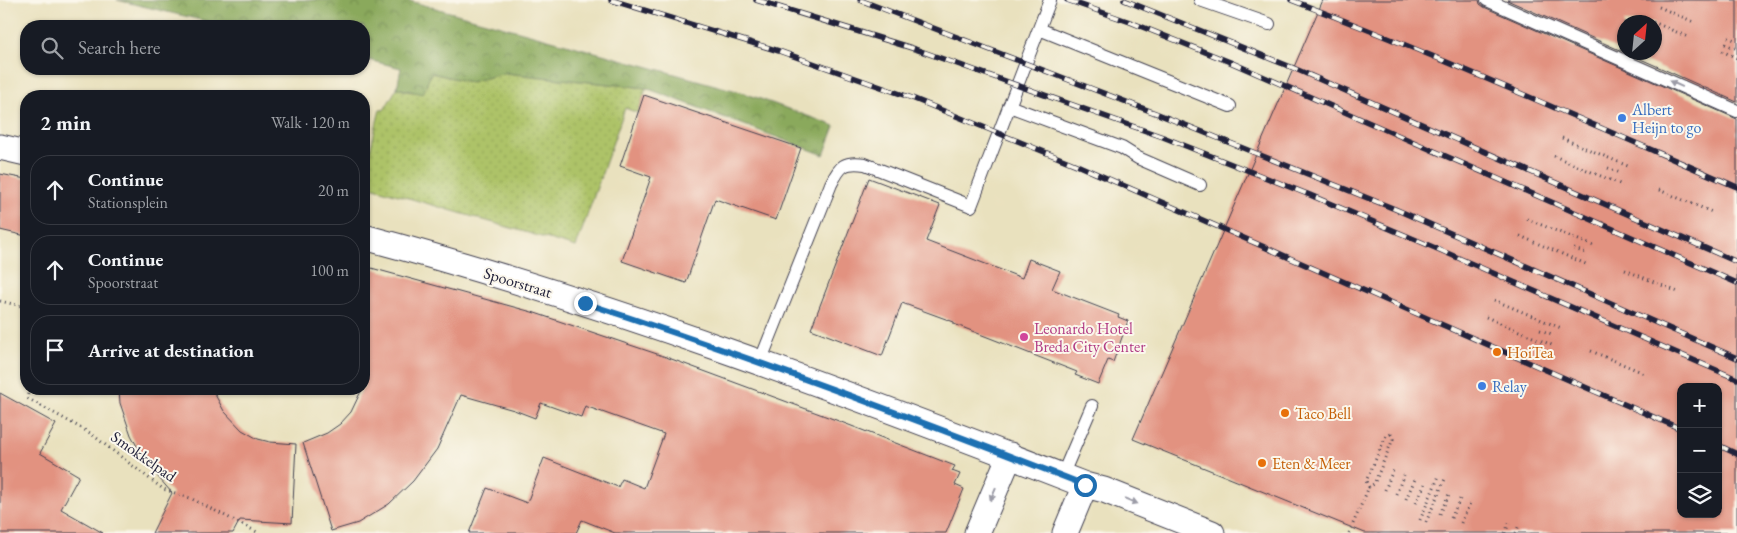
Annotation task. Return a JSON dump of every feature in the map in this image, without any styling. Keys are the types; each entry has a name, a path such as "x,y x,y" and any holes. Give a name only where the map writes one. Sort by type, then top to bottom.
{"street":[{"path":"0,147 20,152"},
{"name":"Spoorstraat","path":"370,239 494,274 664,328 1010,455 1085,485 1104,490 1212,533"},
{"path":"977,533 1010,455"},
{"path":"1066,533 1085,485"}],"lane":[{"path":"760,362 831,184 843,165 852,162 865,164 971,206 1050,0"},
{"path":"1200,0 1269,24"},
{"path":"1487,0 1737,111"},
{"path":"1039,28 1230,106"},
{"path":"1010,106 1122,148 1138,158 1200,185"},
{"path":"1062,476 1092,406"}],"path":[{"path":"1659,7 1694,22"},
{"path":"1662,26 1688,37"},
{"path":"1728,37 1737,41"},
{"path":"1725,44 1737,49"},
{"path":"1722,51 1737,58"},
{"path":"1562,138 1630,167"},
{"path":"1554,156 1622,185"},
{"path":"1608,168 1620,174"},
{"path":"1659,190 1712,212"},
{"path":"1528,219 1596,247"},
{"path":"1520,236 1588,265"},
{"path":"1574,249 1586,254"},
{"path":"1625,270 1678,292"},
{"path":"1494,300 1562,328"},
{"path":"0,301 20,306"},
{"path":"1486,317 1554,346"},
{"path":"1540,330 1552,334"},
{"path":"1591,351 1644,373"},
{"name":"Smokkelpad","path":"28,395 27,398 90,433 163,489 190,498 259,533"},
{"path":"1349,533 1368,487 1366,481 1386,436 1392,433 1393,439 1374,484 1368,487"},
{"path":"1385,490 1393,470"},
{"path":"1396,494 1404,475"},
{"path":"1420,520 1439,476"},
{"path":"1406,499 1415,479"},
{"path":"1426,522 1445,479"},
{"path":"1416,503 1425,484"},
{"path":"1440,514 1449,494"},
{"path":"1451,518 1460,499"},
{"path":"1462,523 1470,503"},
{"path":"1505,533 1510,521"},
{"path":"1516,533 1520,525"}],"green space":[{"path":"117,0 406,0 744,93 835,126 824,155 646,88 505,73 470,82 431,73 423,94 397,88 401,68 370,60 370,20 201,20"},
{"path":"431,73 470,82 505,73 646,88 638,113 625,108 576,247 370,187 370,151 380,109 384,110 397,88 410,92"}],"building":[{"path":"1323,0 1479,0 1480,4 1484,7 1737,119 1737,533 1365,533 1133,439"},
{"path":"1507,0 1737,0 1737,102 1643,60 1662,60 1662,15 1617,15 1617,49"},
{"path":"644,95 801,148 776,220 715,199 686,283 622,261 651,177 620,166"},
{"path":"0,174 20,178 20,235 0,230"},
{"path":"869,178 940,205 926,241 1022,278 1029,259 1060,271 1052,289 1119,315 1118,317 1128,321 1113,362 1108,360 1098,384 1075,375 1077,372 902,303 882,356 811,329"},
{"path":"370,268 532,312 666,357 836,420 955,466 952,471 960,474 955,485 964,489 946,533 615,533 582,520 576,533 469,533 487,488 527,503 544,458 618,487 622,479 644,488 664,434 585,406 581,417 541,403 535,418 461,395 437,449 413,481 389,504 358,523 331,531 303,443 327,433 340,424 351,412 359,395 370,395"},
{"path":"0,393 56,424 40,453 79,476 61,509 103,533 0,533"},
{"path":"119,395 215,395 224,411 242,430 258,439 296,444 292,523 240,520 233,533 152,533 172,493 146,463 131,435 120,403"}],"railway":[{"path":"611,0 779,51 912,98 1079,166 1679,428"},
{"path":"756,0 915,49 1163,137 1310,195 1737,379"},
{"path":"860,0 1158,114 1395,209 1737,358"},
{"path":"1067,0 1130,22 1230,62 1737,283"},
{"path":"1124,0 1291,67 1737,262"},
{"path":"1291,0 1459,67 1737,187"},
{"path":"1722,447 1737,454"}],"place":[{"name":"Albert Heijn to go","path":"1622,118"},
{"name":"Leonardo Hotel Breda City Center","path":"1024,337"},
{"name":"HoiTea","path":"1497,352"},
{"name":"Relay","path":"1482,386"},
{"name":"Taco Bell","path":"1285,413"},
{"name":"Eten & Meer","path":"1262,463"}],"route":[{"path":"585,303 760,362 1010,455 1085,485"}]}
